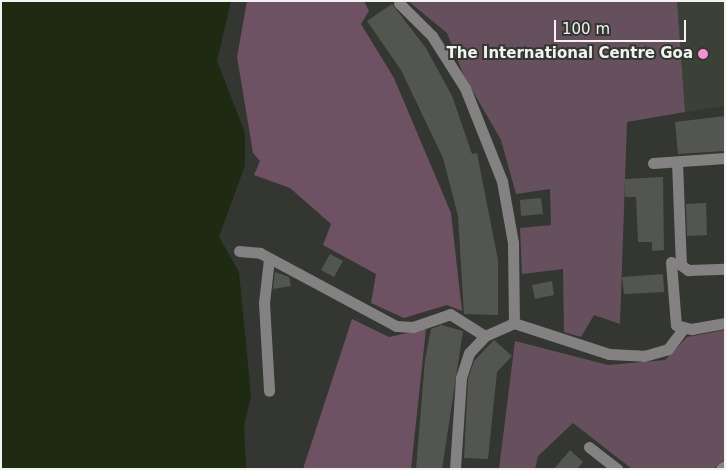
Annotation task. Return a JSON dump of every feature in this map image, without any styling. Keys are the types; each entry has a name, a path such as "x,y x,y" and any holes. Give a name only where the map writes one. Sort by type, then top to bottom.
{"street":[{"path":"399,3 432,36 466,88 484,130 502,181 513,243 514,323"},
{"path":"653,163 725,158"},
{"path":"677,162 681,265 688,270 725,269"},
{"path":"239,251 253,250 396,326 413,327 450,314 485,336"},
{"path":"269,259 264,303 269,391"},
{"path":"671,262 674,319 683,329"},
{"path":"455,469 461,378 469,353 485,336 514,323 609,354 644,356 668,349 683,329 725,323"},
{"path":"589,447 617,469"},
{"path":"721,469 725,466"}],"shaded area":[{"path":"1,1 231,1 217,61 245,133 245,165 219,237 239,272 251,396 244,426 246,469 1,469"},
{"path":"247,1 364,1 369,11 361,24 394,78 451,213 462,311 447,305 404,318 371,303 376,274 323,245 331,224 290,188 254,175 260,161 253,153 237,57"},
{"path":"408,1 677,1 685,112 627,122 620,324 594,315 581,337 564,332 563,269 522,274 520,228 551,225 550,189 516,194 501,140 463,74 447,33"},
{"name":"The International Centre Goa","path":"677,1 725,1 725,106 685,112"},
{"path":"352,319 389,337 426,329 411,469 303,469"},
{"path":"725,330 725,459 713,469 632,469 573,423 538,456 535,469 499,469 515,341 608,365 665,360 687,337"}],"building":[{"path":"392,4 426,48 452,96 472,154 477,153 498,260 498,315 464,314 458,216 443,158 401,70 367,21"},
{"path":"725,116 725,151 678,154 675,122"},
{"path":"663,177 664,250 652,251 652,242 638,242 636,197 625,197 625,179"},
{"path":"541,198 543,214 521,216 520,200"},
{"path":"706,203 707,235 687,236 686,204"},
{"path":"330,254 343,261 334,277 321,270"},
{"path":"275,272 289,277 291,286 273,289"},
{"path":"663,274 664,292 624,294 622,277"},
{"path":"552,281 554,295 535,299 532,285"},
{"path":"441,325 463,331 442,469 416,469 425,360 431,329"},
{"path":"494,340 512,356 497,372 488,459 464,458 468,379 474,361"},
{"path":"570,450 583,462 577,469 554,469"}],"place":[{"name":"The International Centre Goa","path":"703,54"}]}
